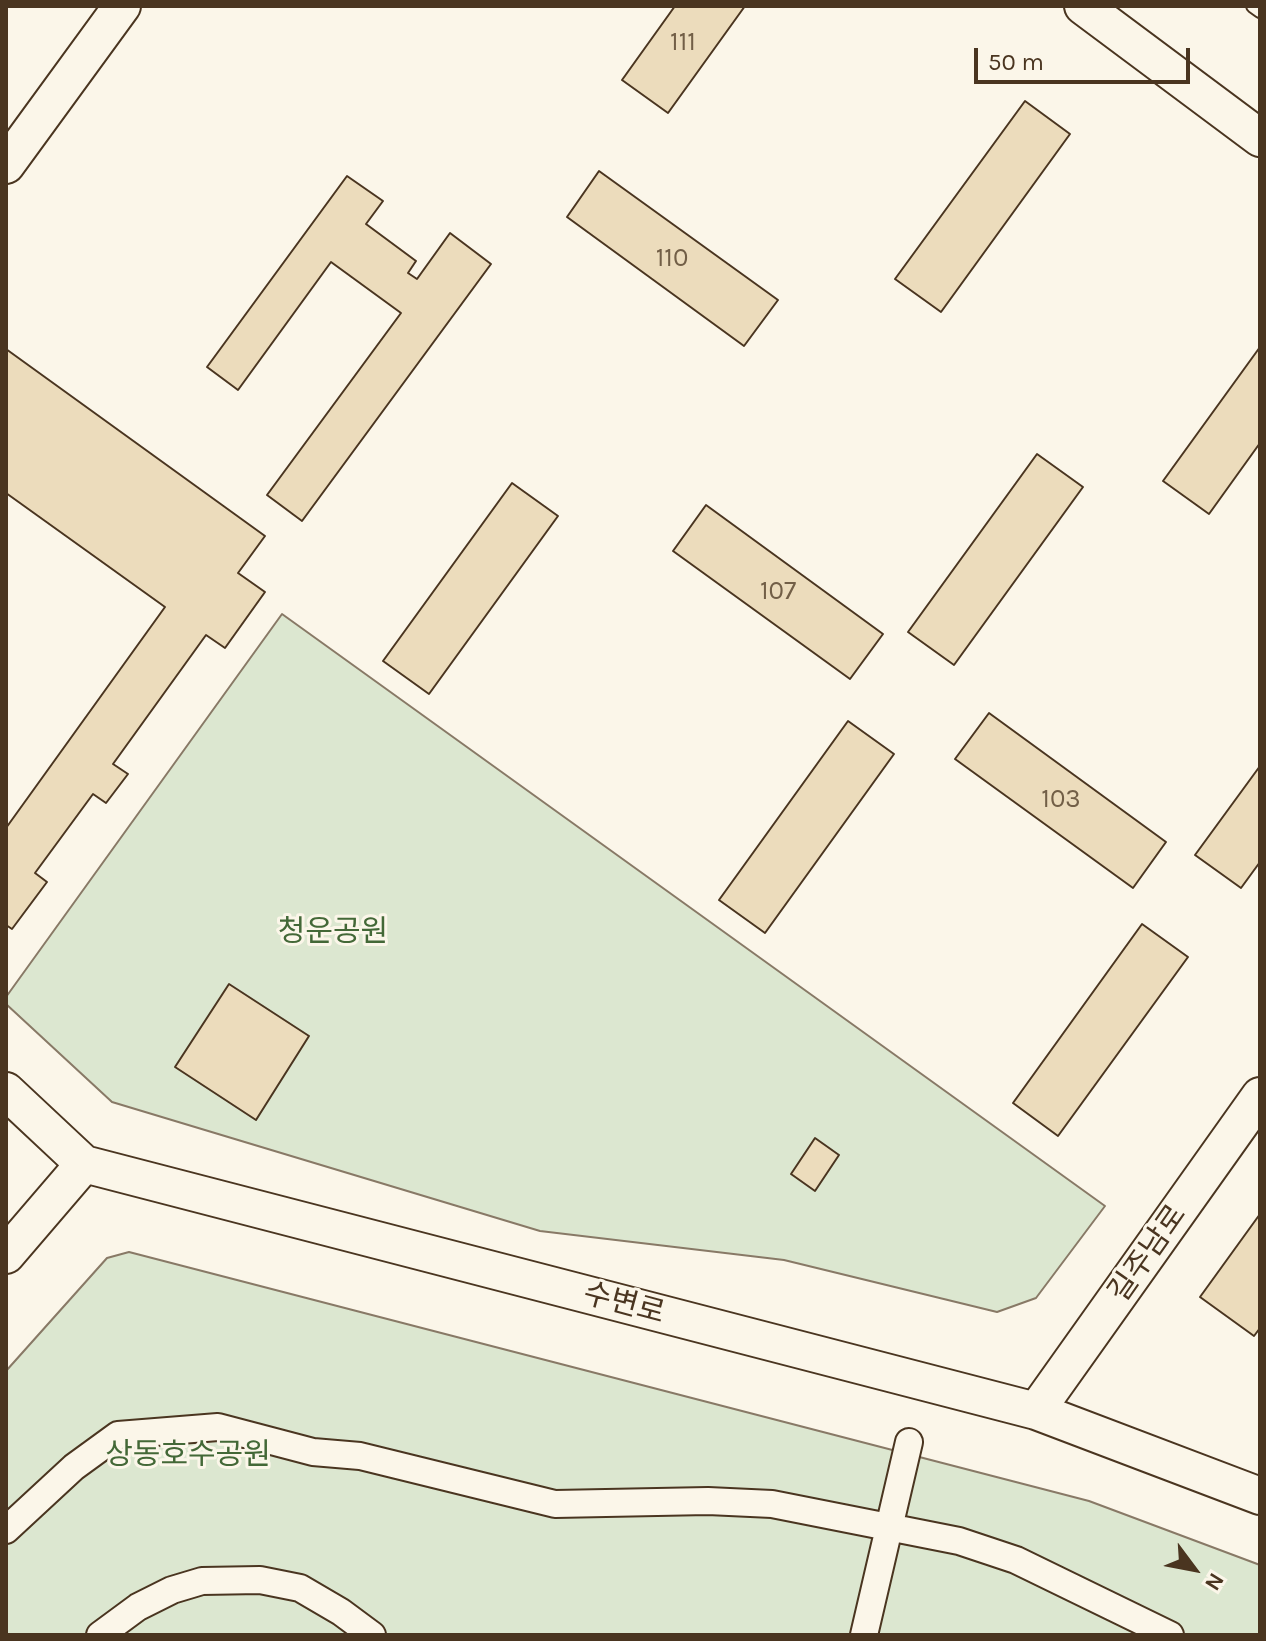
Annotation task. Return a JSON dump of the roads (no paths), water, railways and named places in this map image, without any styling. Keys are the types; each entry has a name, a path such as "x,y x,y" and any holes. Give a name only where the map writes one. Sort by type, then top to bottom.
{"main road":[{"path":"6,165 122,6"},
{"path":"1083,6 1260,138"},
{"name":"수변로","path":"6,1091 84,1164 1036,1411 1260,1496"},
{"name":"길주남로","path":"1036,1411 1260,1096"},
{"path":"6,1255 84,1164"}],"street":[{"path":"6,1530 74,1467 118,1435 218,1427 313,1452 360,1456 555,1504 708,1501 772,1504 959,1541 1016,1560 1170,1635"},
{"path":"864,1635 909,1442"},
{"path":"100,1635 138,1607 172,1590 202,1581 260,1580 300,1588 372,1635"}],"lane":[{"path":"1253,6 1260,11"}],"park label":[{"name":"청운공원","path":"333,932"},
{"name":"상동호수공원","path":"188,1455"}]}
